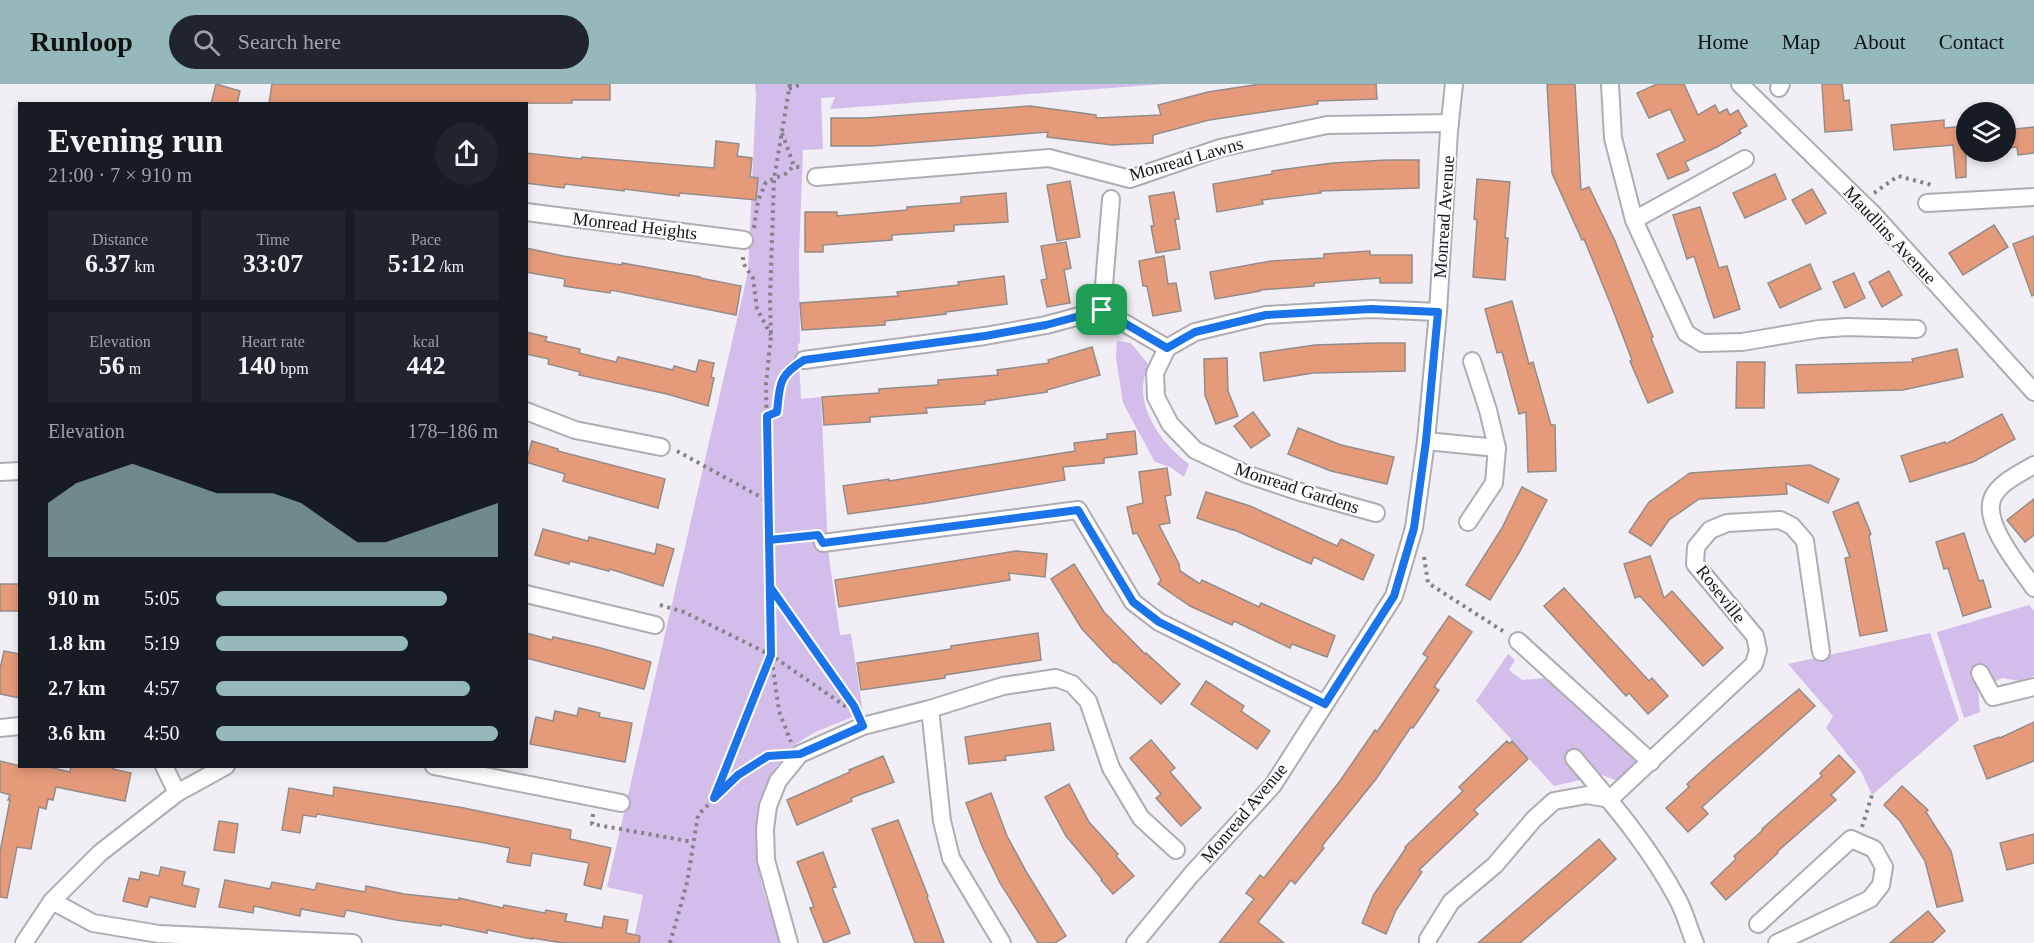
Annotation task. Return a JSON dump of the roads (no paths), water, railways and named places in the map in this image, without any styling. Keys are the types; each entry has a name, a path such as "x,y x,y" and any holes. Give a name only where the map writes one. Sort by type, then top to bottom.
{"street":[{"name":"Monread Avenue","path":"1135,943 1191,875 1273,785 1394,596 1414,528 1426,441 1438,312 1454,84"},
{"path":"1610,84 1613,138 1634,220 1686,333 1702,344 1742,342 1820,329 1847,327 1917,329"},
{"name":"Maudlins Avenue","path":"1740,84 1874,215 2034,392"},
{"name":"Monread Lawns","path":"816,177 1049,158 1130,179 1220,148 1327,125 1450,123"},
{"path":"1634,220 1745,159"},
{"path":"1927,202 2034,197"},
{"path":"1102,310 1111,199"},
{"name":"Monread Heights","path":"528,212 744,246"},
{"path":"804,360 985,336 1046,325 1102,310 1167,348 1195,332 1266,315 1371,309 1438,312"},
{"name":"Monread Gardens","path":"1167,348 1155,373 1156,397 1170,424 1195,450 1246,474 1376,513"},
{"path":"1467,522 1494,483 1497,448 1488,410 1472,361"},
{"path":"528,412 575,430 662,447"},
{"path":"1426,441 1497,448"},
{"path":"2034,465 2003,485 1993,496 1990,509 1992,524 2034,588"},
{"path":"0,472 18,471"},
{"path":"823,543 1078,510 1133,602 1159,622 1325,704"},
{"name":"Roseville","path":"1610,799 1754,664 1758,650 1755,636 1695,564 1696,547 1710,530 1727,522 1780,520 1792,525 1805,541 1821,652"},
{"path":"528,594 655,625"},
{"path":"1518,641 1651,762"},
{"path":"1980,673 1993,697 2034,687"},
{"path":"789,943 766,860 765,829 768,806 778,782 800,754 863,726 930,709 1003,686 1056,678 1072,684 1088,701 1111,768 1141,818 1176,850"},
{"path":"930,709 942,821 951,858 1002,943"},
{"path":"0,728 18,726"},
{"path":"1574,758 1610,799 1656,862 1679,902 1695,943"},
{"path":"165,768 177,793"},
{"path":"24,943 52,901 100,853 177,793 222,768"},
{"path":"444,768 621,802"},
{"path":"1428,943 1428,939 1450,902 1495,865 1534,819 1554,801 1587,795 1610,799"},
{"path":"1758,924 1851,839 1874,849 1884,867 1881,885 1870,899 1778,943"},
{"path":"52,901 93,923 159,934 217,940 353,943"}]}
